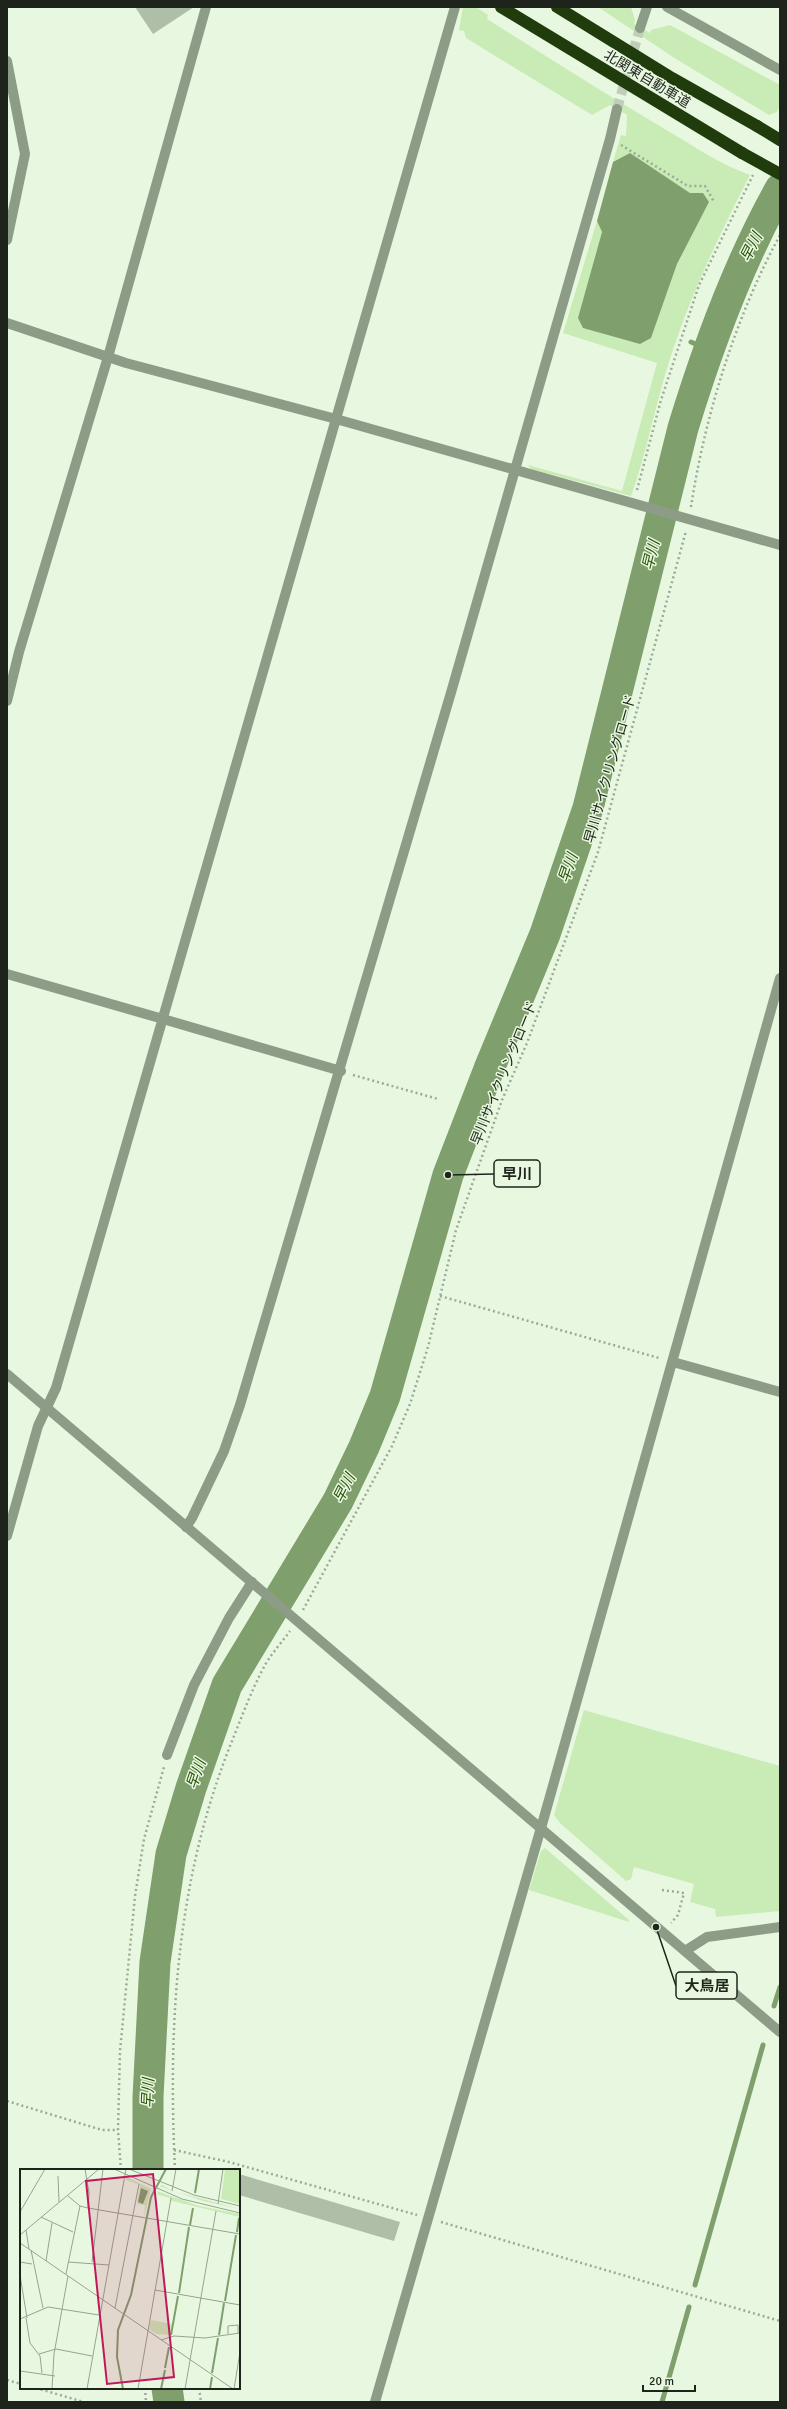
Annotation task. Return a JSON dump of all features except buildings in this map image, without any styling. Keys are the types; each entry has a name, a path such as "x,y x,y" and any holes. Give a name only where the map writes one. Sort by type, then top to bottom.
{"highway":[{"name":"北関東自動車道","path":"501,7 742,153 780,174"},
{"name":"北関東自動車道","path":"557,7 672,78 780,140"}],"street":[{"path":"7,701 8,689 108,357 206,7"},
{"path":"7,1536 38,1426 56,1388 336,419 421,118 455,7"},
{"path":"640,28 647,7"},
{"path":"667,7 780,70"},
{"path":"7,61 24,149 11,203 7,240"},
{"path":"186,1526 192,1518 233,1428 341,1071 516,471 610,139 617,109"},
{"path":"7,323 108,357 336,419 634,504 687,522 780,545"},
{"path":"7,974 341,1071"},
{"path":"375,2402 429,2219 673,1362 780,978"},
{"path":"673,1362 780,1392"},
{"path":"7,1374 253,1584 541,1826 780,2032"},
{"path":"167,1755 194,1685 229,1618 253,1584"},
{"path":"685,1951 707,1937 780,1927"}],"path":[{"path":"610,139 688,186 705,186 714,202"},
{"path":"634,504 645,467 663,393 699,285 755,171"},
{"name":"早川サイクリングロード","path":"302,1612 392,1446 410,1404 428,1347 456,1230 478,1167 571,927 598,852 687,522 696,472 736,331 753,289 780,235"},
{"path":"341,1071 438,1099"},
{"path":"440,1296 673,1362"},
{"path":"175,2169 172,2085 177,1970 196,1855 214,1788 249,1699 266,1664 291,1630"},
{"path":"121,2169 118,2130 120,2051 135,1896 144,1839 167,1755"},
{"path":"662,1890 684,1893 678,1915 669,1925"},
{"path":"7,2101 102,2130 118,2130"},
{"path":"174,2150 229,2162 780,2321"},
{"path":"7,2380 20,2384"},
{"path":"39,2389 84,2402"},
{"path":"145,2389 146,2402"},
{"path":"200,2389 201,2402"}],"shaded area":[{"path":"463,7 476,7 488,15 487,19 600,90 708,155 750,175 716,243 677,337 659,395 642,463 631,496 531,469 528,465 622,491 657,363 563,333 597,221 602,232 579,318 651,338 677,264 709,202 690,193 630,153 613,162 621,135 626,136 627,115 610,105 592,115 466,38 464,31 459,30"},
{"path":"598,7 631,7 635,20 634,24 650,33 651,30 670,25 780,85 780,105 777,112 769,115 676,59"},
{"path":"630,153 690,193 703,193 709,202 677,264 651,338 640,344 583,328 578,318 602,232 597,221 613,162"},
{"path":"584,1710 780,1766 780,1911 716,1917 715,1909 690,1902 694,1884 634,1867 631,1879 626,1881 560,1823 554,1815"},
{"path":"545,1848 629,1920 629,1922 529,1890 541,1851"}],"waterway":[{"name":"早川","path":"148,2169 148,2097 155,1962 171,1854 191,1788 227,1685 338,1501 364,1447 385,1396 448,1175 489,1069 545,934 588,808 683,428 693,397 737,276 780,189"},
{"path":"691,342 709,350"},
{"path":"774,2006 780,1987"},
{"path":"695,2285 763,2045"},
{"path":"662,2402 689,2307"},
{"name":"早川","path":"167,2389 169,2402"}],"tunnel":[{"path":"617,109 640,28"}],"place":[{"name":"早川","path":"448,1175"},
{"name":"大鳥居","path":"656,1927"}]}
